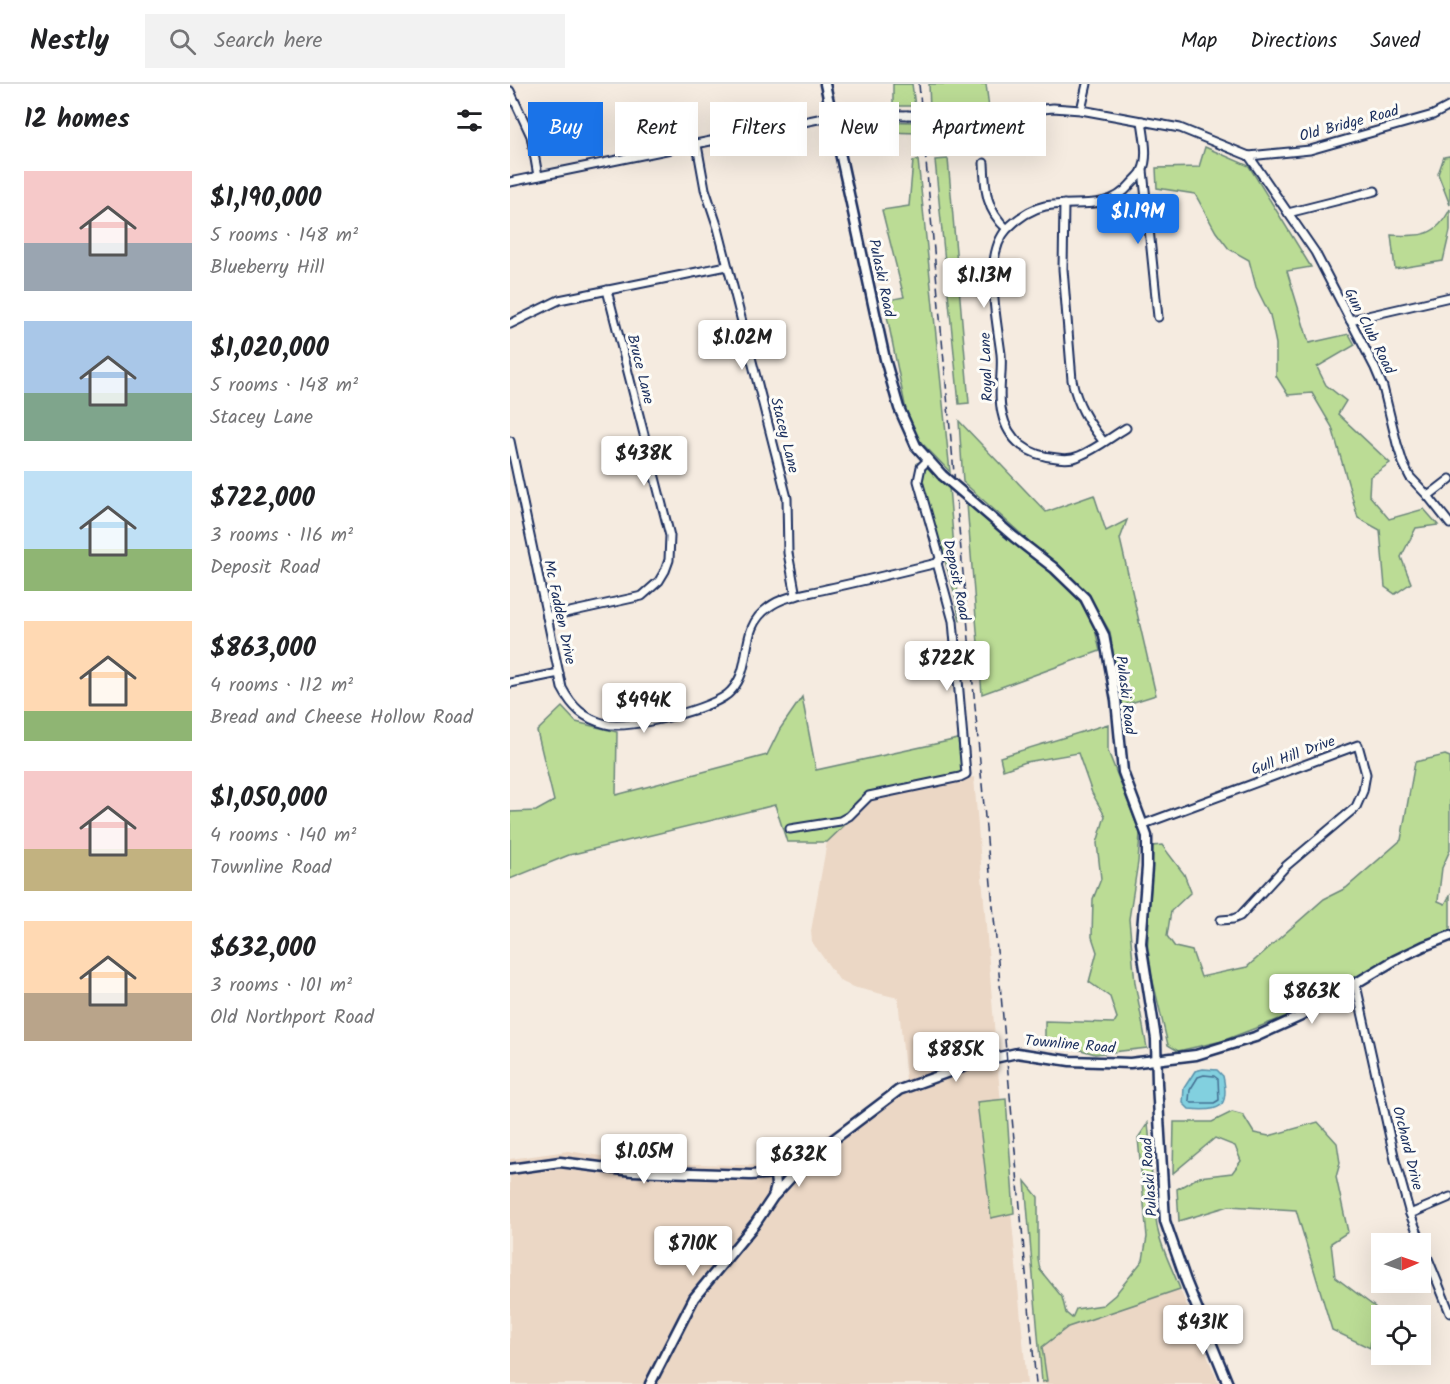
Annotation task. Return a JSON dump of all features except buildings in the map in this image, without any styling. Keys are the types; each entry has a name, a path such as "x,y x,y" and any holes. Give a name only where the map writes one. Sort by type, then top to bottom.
{"main road":[{"name":"Pulaski Road","path":"825,84 830,102"},
{"name":"Pulaski Road","path":"842,156 885,359 909,434 942,475 1054,568 1085,598 1104,635 1116,700 1123,772 1147,836 1148,867 1141,943 1154,1016 1165,1221 1186,1281 1228,1384"},
{"name":"Townline Road","path":"510,1169 560,1162 632,1172 730,1175 775,1173 805,1161 899,1090 978,1061 1017,1053 1070,1061 1130,1063 1196,1055 1255,1037 1301,1016 1406,955 1450,936"},
{"path":"650,1384 694,1298 773,1197 805,1161"},
{"path":"773,1197 776,1186 775,1173"}],"street":[{"path":"1081,110 1087,84"},
{"path":"510,92 531,136 538,176"},
{"name":"Old Bridge Road","path":"899,115 995,114 1053,108 1081,110 1180,128 1249,156 1310,150 1433,115 1450,106"},
{"name":"Old Bridge Road","path":"698,145 819,119"},
{"path":"1142,121 1145,144 1143,170 1158,317"},
{"name":"Stacey Lane","path":"698,150 705,189 718,228 787,498 788,553 796,596"},
{"name":"Old Bridge Road","path":"510,182 641,156"},
{"name":"Gun Club Road","path":"1249,156 1315,252 1350,320 1383,387 1403,464 1410,477 1450,524"},
{"path":"984,163 987,201 994,216 1007,229"},
{"name":"Royal Lane","path":"1126,428 1078,457 1063,459 1028,452 1014,440 1001,411 1001,360 992,271 998,241 1007,229 1033,210 1047,206 1107,201 1125,192 1143,170"},
{"path":"1288,213 1376,191"},
{"path":"1065,204 1062,269 1072,380 1076,398 1083,413 1103,441"},
{"path":"510,324 559,300 727,266"},
{"name":"Bruce Lane","path":"547,617 642,596 658,581 669,560 670,536 607,290"},
{"path":"1350,320 1450,297"},
{"name":"Mc Fadden Drive","path":"510,441 562,688 568,700 579,712 608,725 640,722 710,705 731,692 744,669 746,644 750,631 756,619 771,606 796,596 937,563"},
{"name":"Deposit Road","path":"790,829 840,821 849,816 869,796 966,774 953,621 937,563 940,558 918,481 921,467 928,460"},
{"path":"1428,496 1450,479"},
{"path":"510,684 559,673"},
{"name":"Gull Hill Drive","path":"1144,824 1358,745 1366,774 1363,791 1356,807 1286,866 1240,916 1233,920 1221,920"},
{"name":"Orchard Drive","path":"1356,985 1395,1160 1410,1214 1450,1313"},
{"path":"1410,1214 1450,1197"}],"shaded area":[{"path":"974,777 1027,1384 510,1384 510,1159 568,1151 646,1163 783,1166 906,1080 898,998 853,987 840,981 812,942 811,931 827,842 872,799"},
{"path":"1180,1289 1219,1384 1042,1384 1047,1380 1042,1347 1068,1327"}],"green space":[{"path":"893,84 912,84 914,102 911,102 911,106 899,106 899,102 893,102"},
{"path":"929,84 986,84 988,102 930,102"},
{"path":"899,122 911,122 911,133 899,132"},
{"path":"1205,147 1249,166 1311,267 1287,271 1309,343 1349,334 1355,345 1317,367 1326,385 1346,401 1338,414 1390,463 1370,477 1369,495 1389,519 1424,509 1438,525 1416,528 1401,557 1411,583 1395,594 1385,587 1380,530 1358,518 1332,427 1312,393 1288,395 1276,376 1276,344 1270,315 1256,287 1249,260 1229,249 1216,232 1195,194 1157,188 1156,168 1199,167"},
{"path":"1450,156 1450,205 1438,174 1444,157"},
{"path":"948,159 969,403 959,404 935,160"},
{"path":"918,160 950,472 918,439 906,410 884,301 904,297 882,210 909,206 913,161"},
{"path":"1450,209 1450,231 1443,261 1395,269 1391,235 1418,235 1433,230"},
{"path":"959,421 1046,512 1094,495 1106,531 1127,520 1120,539 1156,695 1121,706 1110,632 1088,594 963,482"},
{"path":"923,461 949,487 960,621 954,592 917,463"},
{"path":"967,504 1063,582 1084,606 1094,625 1100,651 982,694"},
{"path":"802,697 816,770 958,739 963,780 872,799 827,842 787,842 775,805 569,855 510,879 510,812 536,811 554,801 537,731 562,707 576,722 617,732 616,795 767,755 780,729"},
{"path":"1108,724 1108,751 1140,833 1129,919 1135,983 1147,1048 1095,1054 1045,1040 1045,1021 1114,1023 1117,1018 1110,997 1089,982 1097,952 1092,937 1093,899 1101,879 1097,843 1105,816 1092,793 1078,753 1026,762 1003,770 1000,757"},
{"path":"1445,755 1450,757 1450,850 1442,868 1438,901 1445,904 1450,895 1450,934 1435,938 1300,1011 1222,1041 1178,1051 1168,1045 1147,956 1153,846 1162,845 1184,874 1191,892 1171,911 1167,936 1175,947 1192,951 1201,977 1247,967 1324,899 1346,888 1401,840 1415,762"},
{"path":"1006,1099 1014,1213 991,1218 977,1102"},
{"path":"1232,1112 1243,1115 1254,1133 1269,1136 1318,1122 1337,1143 1340,1163 1336,1177 1348,1232 1331,1243 1335,1277 1372,1305 1370,1348 1332,1330 1296,1210 1229,1206 1179,1221 1177,1189 1199,1177 1232,1173 1241,1161 1235,1146 1215,1138 1173,1173 1174,1122 1212,1122"},
{"path":"1148,1123 1158,1231 1180,1289 1068,1327 1042,1347 1047,1381 1042,1382 1025,1181 1038,1197 1040,1270 1062,1297 1066,1313 1072,1318 1076,1309 1103,1305 1115,1295 1143,1260 1147,1237 1138,1138"}],"water":[{"path":"1217,1070 1223,1076 1225,1095 1223,1101 1220,1106 1208,1110 1189,1109 1183,1103 1184,1088 1195,1071"}],"railway":[{"path":"919,84 1036,1384"}]}
